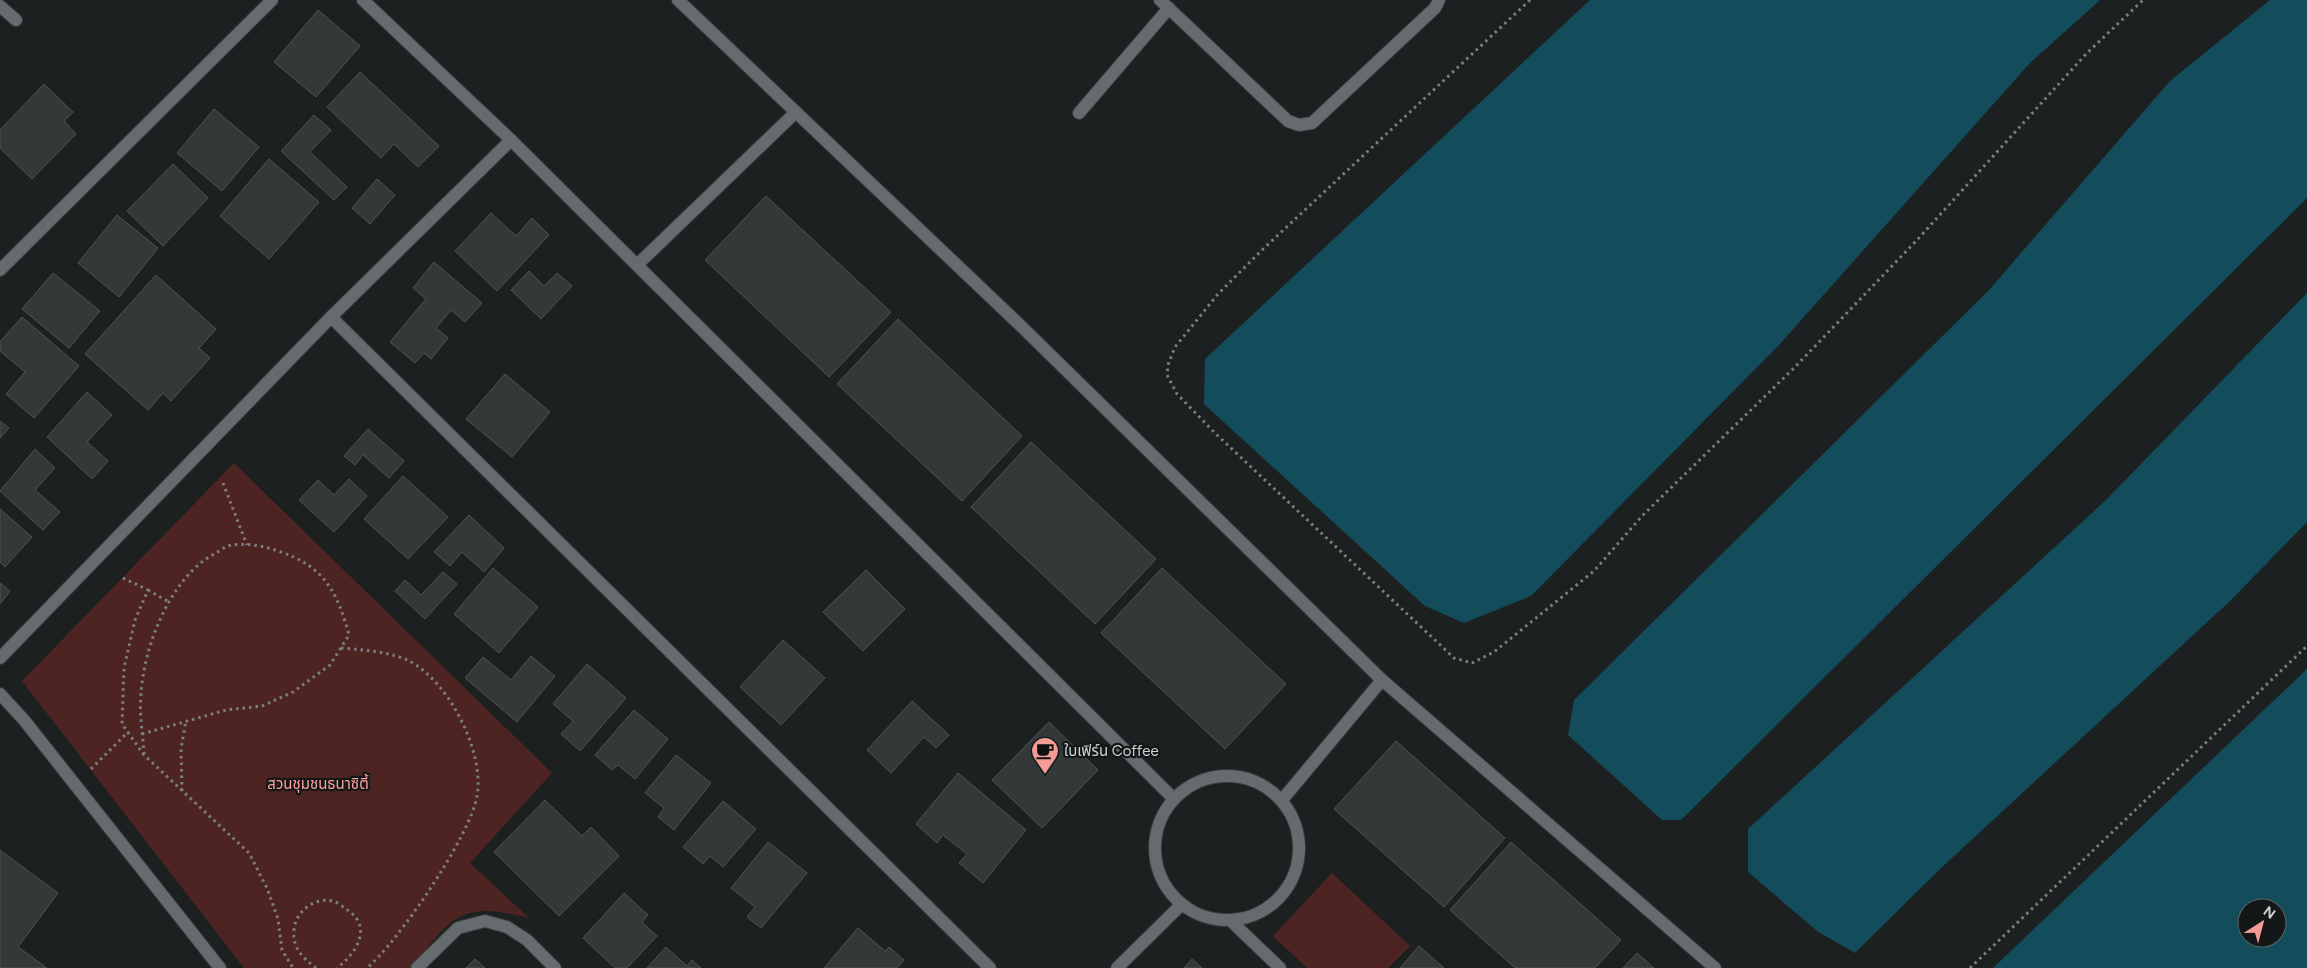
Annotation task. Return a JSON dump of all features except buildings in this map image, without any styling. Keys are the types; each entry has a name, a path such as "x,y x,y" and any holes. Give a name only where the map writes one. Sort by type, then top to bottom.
{"street":[{"path":"0,270 272,0"},
{"path":"363,0 511,140 1174,798"},
{"path":"678,0 1029,334 1382,680 1715,968"},
{"path":"1079,113 1164,4 1288,121 1299,125 1312,123 1435,8 1439,0"},
{"path":"0,6 16,20"},
{"path":"637,265 796,112"},
{"path":"0,658 331,318 511,140"},
{"path":"331,318 990,968"},
{"path":"1282,800 1382,680"},
{"path":"0,694 24,720 220,968"},
{"path":"1216,776 1240,776 1263,784 1282,800 1295,822 1300,849 1295,876 1280,899 1257,914 1231,921 1205,917 1181,905 1165,886 1156,864 1154,841 1160,817 1174,798 1193,783 1216,776"},
{"path":"1117,968 1181,905"},
{"path":"417,968 458,928 485,921 507,927 527,940 556,968"},
{"path":"1231,921 1280,968"}],"path":[{"path":"1530,0 1262,250 1218,294 1175,347 1167,370 1167,375 1177,394 1215,433 1454,658 1472,662 1494,652 1594,571 1642,516 1795,367 1917,240 2086,54 2142,0"},
{"path":"223,483 246,545"},
{"path":"142,734 226,710 262,706 293,692 330,665 349,635 340,604 322,575 289,554 263,546 231,545 202,560 183,580 169,602 157,627 146,660 141,694 142,734 144,755"},
{"path":"123,578 169,602"},
{"path":"148,590 135,620 124,668 122,724 144,755 249,853 267,888 278,919 282,950 293,968"},
{"path":"1970,968 2307,646"},
{"path":"341,648 379,651 406,660 427,673 467,728 477,758 477,796 464,834 427,893 379,958 367,968"},
{"path":"182,791 181,749 186,720"},
{"path":"91,769 128,732"},
{"path":"316,968 300,956 293,934 294,923 302,910 320,901 334,901 353,914 360,926 360,940 356,950 348,960 337,968"}],"green space":[{"name":"สวนชุมชนธนาซิตี้","path":"234,463 552,773 470,863 529,918 487,911 472,912 460,917 437,936 411,968 244,968 22,681"},
{"path":"1332,873 1410,946 1388,968 1307,968 1273,936"}],"water":[{"path":"1590,0 2100,0 2030,63 1778,346 1531,596 1464,623 1425,606 1204,404 1205,359"},
{"path":"2270,0 2307,0 2307,198 1681,820 1662,820 1568,735 1574,700 1989,290 2170,81"},
{"path":"2307,293 2307,522 2230,601 1940,869 1855,953 1817,931 1748,872 1748,829 2106,500"},
{"path":"2307,669 2307,968 1993,968"}],"place":[{"name":"ใบเฟิร์น Coffee","path":"1045,775"}]}
